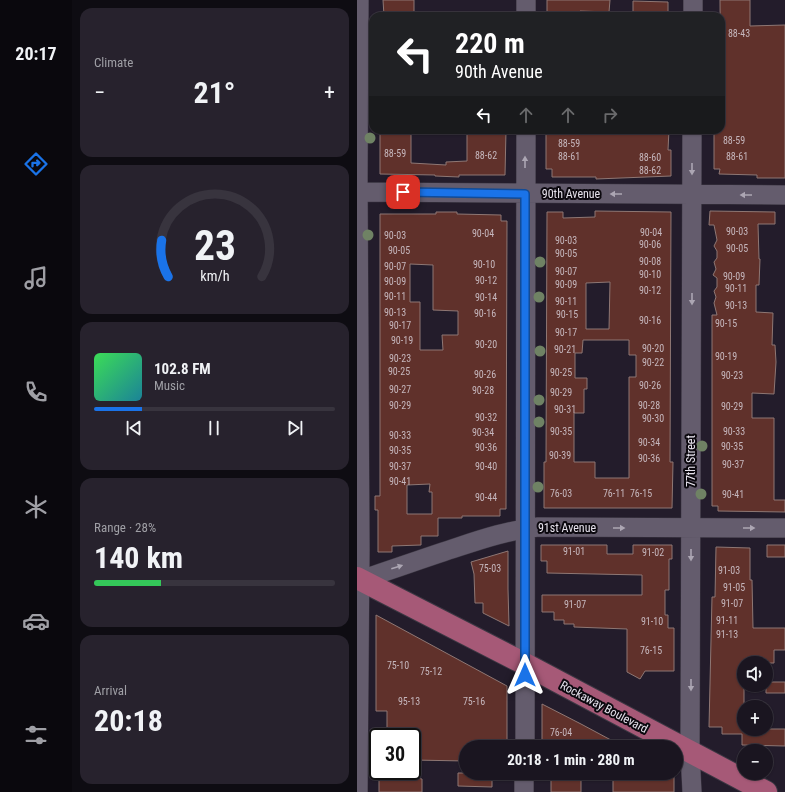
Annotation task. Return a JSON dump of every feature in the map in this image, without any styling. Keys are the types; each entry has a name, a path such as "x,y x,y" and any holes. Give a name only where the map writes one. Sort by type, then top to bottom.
{"main road":[{"name":"Rockaway Boulevard","path":"358,580 525,664 766,792"}],"street":[{"path":"358,792 359,0"},
{"path":"526,0 526,12"},
{"path":"693,0 693,12"},
{"path":"525,740 526,134"},
{"name":"77th Street","path":"691,792 692,134"},
{"name":"90th Avenue","path":"358,192 785,195"},
{"name":"91st Avenue","path":"358,580 499,534 525,528 785,528"},
{"path":"524,792 525,780"}],"building":[{"path":"383,0 414,0 414,12 384,12"},
{"path":"547,0 610,0 609,12 547,12"},
{"path":"720,0 750,0 750,26 785,25 785,178 757,178 757,175 719,174 720,169 714,169 714,134 725,134 725,12 720,12"},
{"path":"633,1 668,2 668,12 633,12"},
{"path":"380,134 411,134 411,163 446,165 446,162 467,161 467,134 506,134 505,175 459,175 459,177 380,174"},
{"path":"546,134 669,134 668,150 671,150 671,176 596,179 596,177 552,177 552,169 546,169"},
{"path":"595,211 671,212 670,462 673,462 672,508 544,508 544,462 546,462 547,212 563,212 563,218 595,217","holes":["610,282 609,329 586,329 586,283","583,340 629,340 629,355 636,355 636,377 629,377 629,478 595,478 595,462 574,462 574,413 584,413 584,389 587,389 587,378 575,378 575,353 582,353"]},
{"path":"710,211 775,212 775,224 758,224 760,259 759,285 756,285 756,312 773,313 772,345 775,345 776,362 774,394 752,393 752,418 774,418 774,500 785,500 785,512 718,511 718,506 712,506 712,315 717,315 714,303 716,297 714,291 717,287 717,278 713,275 716,269 714,262 717,258 717,251 714,246 717,240 714,225 709,225"},
{"path":"436,212 457,212 457,214 501,215 501,221 507,221 506,509 500,509 500,516 462,516 462,518 438,518 438,536 421,536 421,545 392,546 392,552 378,552 378,510 375,510 375,496 380,496 380,214 436,214","holes":["410,264 433,265 433,310 458,311 458,335 442,335 443,350 420,350 420,302 410,302","430,484 429,492 432,492 432,514 407,514 407,485"]},
{"path":"541,545 607,545 607,554 633,554 633,545 672,545 672,559 669,559 669,590 665,590 665,615 668,615 668,628 674,628 674,671 645,671 640,679 627,672 627,629 574,627 574,624 564,624 564,620 554,620 554,612 542,612 542,595 642,595 642,575 547,573 547,561 541,561"},
{"path":"767,545 785,545 785,557 767,557"},
{"path":"716,547 750,548 753,628 785,628 785,650 774,650 774,663 773,656 737,656 737,692 744,692 744,700 737,700 737,734 722,734 722,727 709,727 712,597 715,597"},
{"path":"508,551 509,626 483,613 483,603 475,603 474,574 471,562"},
{"path":"376,615 507,686 507,740 459,740 459,761 421,760 421,728 387,728 387,711 376,711"},
{"path":"773,682 785,682 785,693 766,693 773,692"},
{"path":"542,704 611,740 542,740"},
{"path":"773,729 785,729 785,746 773,746 773,744 742,744 742,736 773,736"},
{"path":"458,773 459,780 492,780 492,787 458,786"},
{"path":"422,779 422,792 379,792 379,780"},
{"path":"551,780 581,780 581,792 551,792"},
{"path":"613,780 674,780 674,792 613,792"}],"route":[{"path":"403,192 525,194 525,675"}]}
